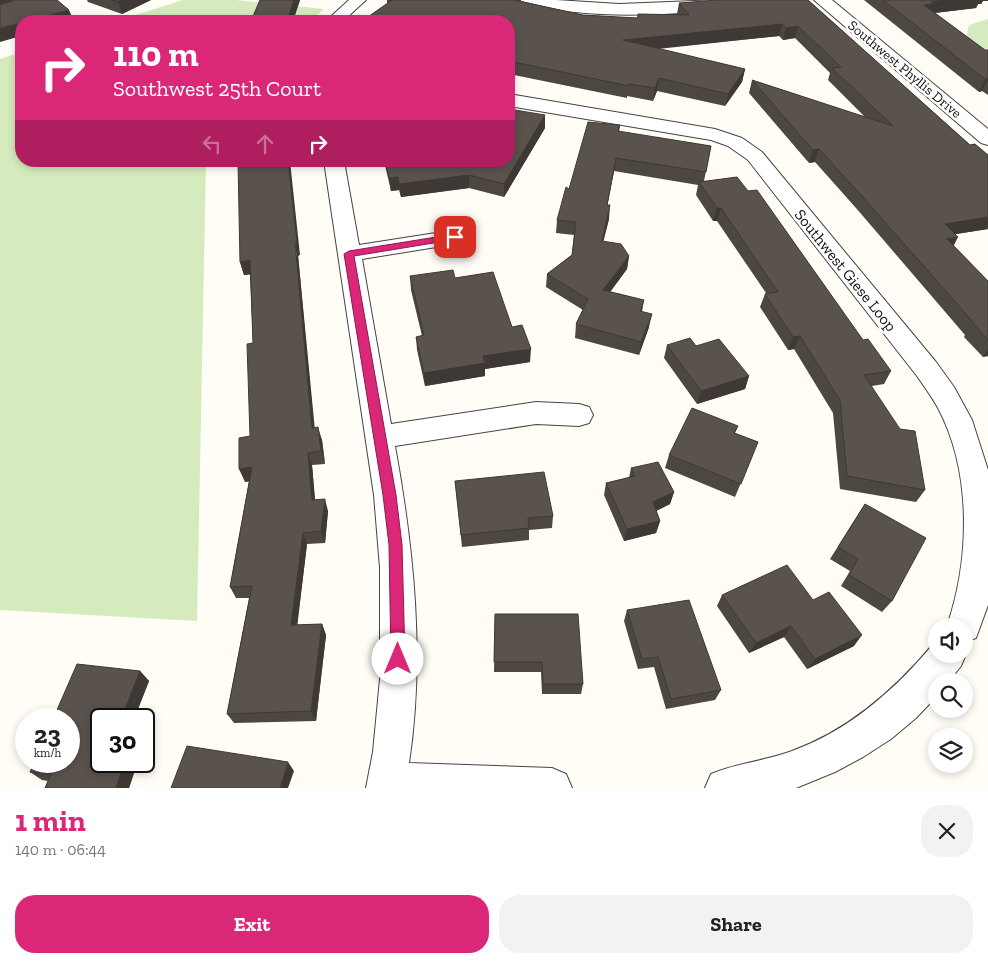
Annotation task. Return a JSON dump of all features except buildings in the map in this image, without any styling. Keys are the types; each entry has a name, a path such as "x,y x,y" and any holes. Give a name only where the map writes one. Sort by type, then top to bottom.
{"street":[{"path":"341,15 358,0"},
{"path":"527,0 658,10 772,0"},
{"name":"Southwest Phyllis Drive","path":"822,0 988,139"},
{"name":"Southwest Giese Loop","path":"515,101 715,135 735,142 755,156 926,370 958,420 975,473 981,501 983,558 977,592 967,618"},
{"path":"335,167 396,545 398,668 387,785 552,788"},
{"path":"349,254 455,237"},
{"path":"380,437 536,413 579,415"},
{"path":"725,788 755,783 805,765 850,744 894,715 923,687 941,663"}],"green space":[{"path":"183,0 236,0 324,9 318,15 135,15"},
{"path":"988,19 988,54 966,38 969,25"},
{"path":"15,54 15,167 206,167 197,621 0,610 0,59"}],"route":[{"path":"398,659 396,545 390,495 349,254 455,237"}]}
